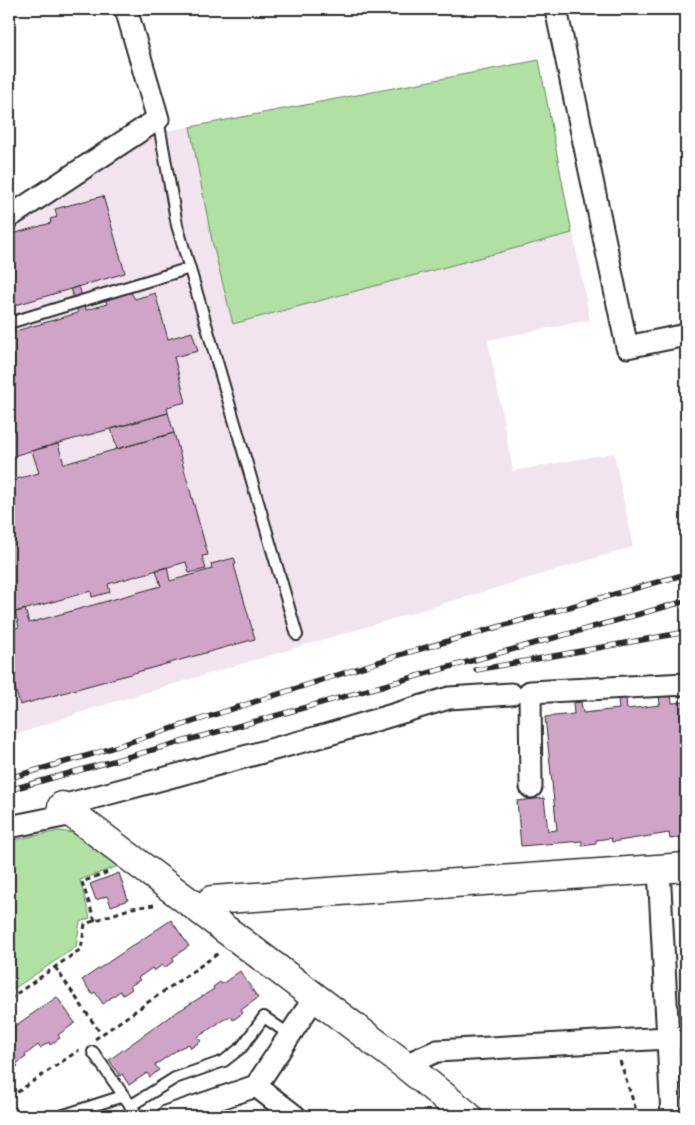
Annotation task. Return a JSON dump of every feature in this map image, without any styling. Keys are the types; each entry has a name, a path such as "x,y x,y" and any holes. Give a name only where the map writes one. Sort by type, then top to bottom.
{"street":[{"path":"9,217 158,119 126,9"},
{"path":"556,9 627,347 686,335"},
{"path":"531,787 530,692 686,684"},
{"path":"9,827 449,698 511,694"},
{"path":"68,810 468,1116"},
{"path":"202,911 212,900 686,867"},
{"path":"659,869 677,1038 672,1116"},
{"path":"168,1116 256,1086 315,998"},
{"path":"405,1066 438,1051 677,1038"},
{"path":"256,1086 295,1116"}],"lane":[{"path":"158,119 177,225 297,635"},
{"path":"9,322 190,268"},
{"path":"130,1106 175,1078 224,1061 242,1047 264,1017 290,1035"},
{"path":"90,1048 138,1116"},
{"path":"61,1116 123,1096"}],"path":[{"path":"9,999 81,949 85,924 132,908 160,904"},
{"path":"90,1048 102,1034 227,948"},
{"path":"55,967 102,1034"},
{"path":"614,1041 638,1116"},
{"path":"9,1096 80,1049"}],"shaded area":[{"path":"539,60 590,320 488,340 513,471 614,453 633,547 97,707 9,737 9,230 162,132"}],"green space":[{"path":"539,60 572,233 233,324 212,241 190,127"},
{"path":"59,831 74,833 121,865 80,880 90,918 80,922 76,947 9,992 9,841"}],"building":[{"path":"103,196 125,273 9,307 9,235 51,223 50,219 57,217 55,209"},
{"path":"79,286 86,310 107,304 105,298 130,291 135,299 155,293 168,339 192,332 198,351 174,357 186,402 167,407 168,413 9,457 9,333 78,313 71,289"},
{"path":"168,413 174,433 117,449 111,429"},
{"path":"174,433 208,555 202,556 206,569 189,573 186,562 108,584 110,592 92,597 91,591 9,614 9,481 39,473 32,451 58,444 64,464"},
{"path":"234,558 236,564 234,565 255,639 20,705 9,667 9,630 19,627 15,612 25,609 29,623 161,586 156,570 167,567 170,581 212,569 211,564"},
{"path":"671,694 672,703 686,702 686,832 682,832 682,837 670,839 669,833 612,842 611,838 596,840 596,844 582,846 582,841 521,846 517,801 544,798 548,831 557,830 545,717 574,714 573,703 581,702 583,713 619,709 618,699 626,698 627,709 660,705 659,695"},
{"path":"119,873 128,900 111,906 107,896 96,900 90,884"},
{"path":"171,920 189,946 172,958 174,961 164,968 162,965 154,971 152,968 138,978 140,980 130,986 132,989 123,995 120,991 103,1004 95,992 92,994 82,980"},
{"path":"240,971 258,998 241,1010 243,1013 233,1020 231,1016 223,1020 198,1037 201,1041 191,1048 189,1044 180,1048 155,1065 159,1070 150,1077 147,1073 129,1085 122,1074 120,1076 109,1060 169,1017 214,989 213,987 220,982 222,984"},
{"path":"57,997 75,1023 58,1035 60,1038 50,1045 49,1042 40,1048 38,1045 16,1064 18,1066 9,1072 9,1030"}],"railway":[{"path":"9,778 93,754 406,653 686,574"},
{"path":"9,790 686,601"},
{"path":"476,670 686,632"}]}
